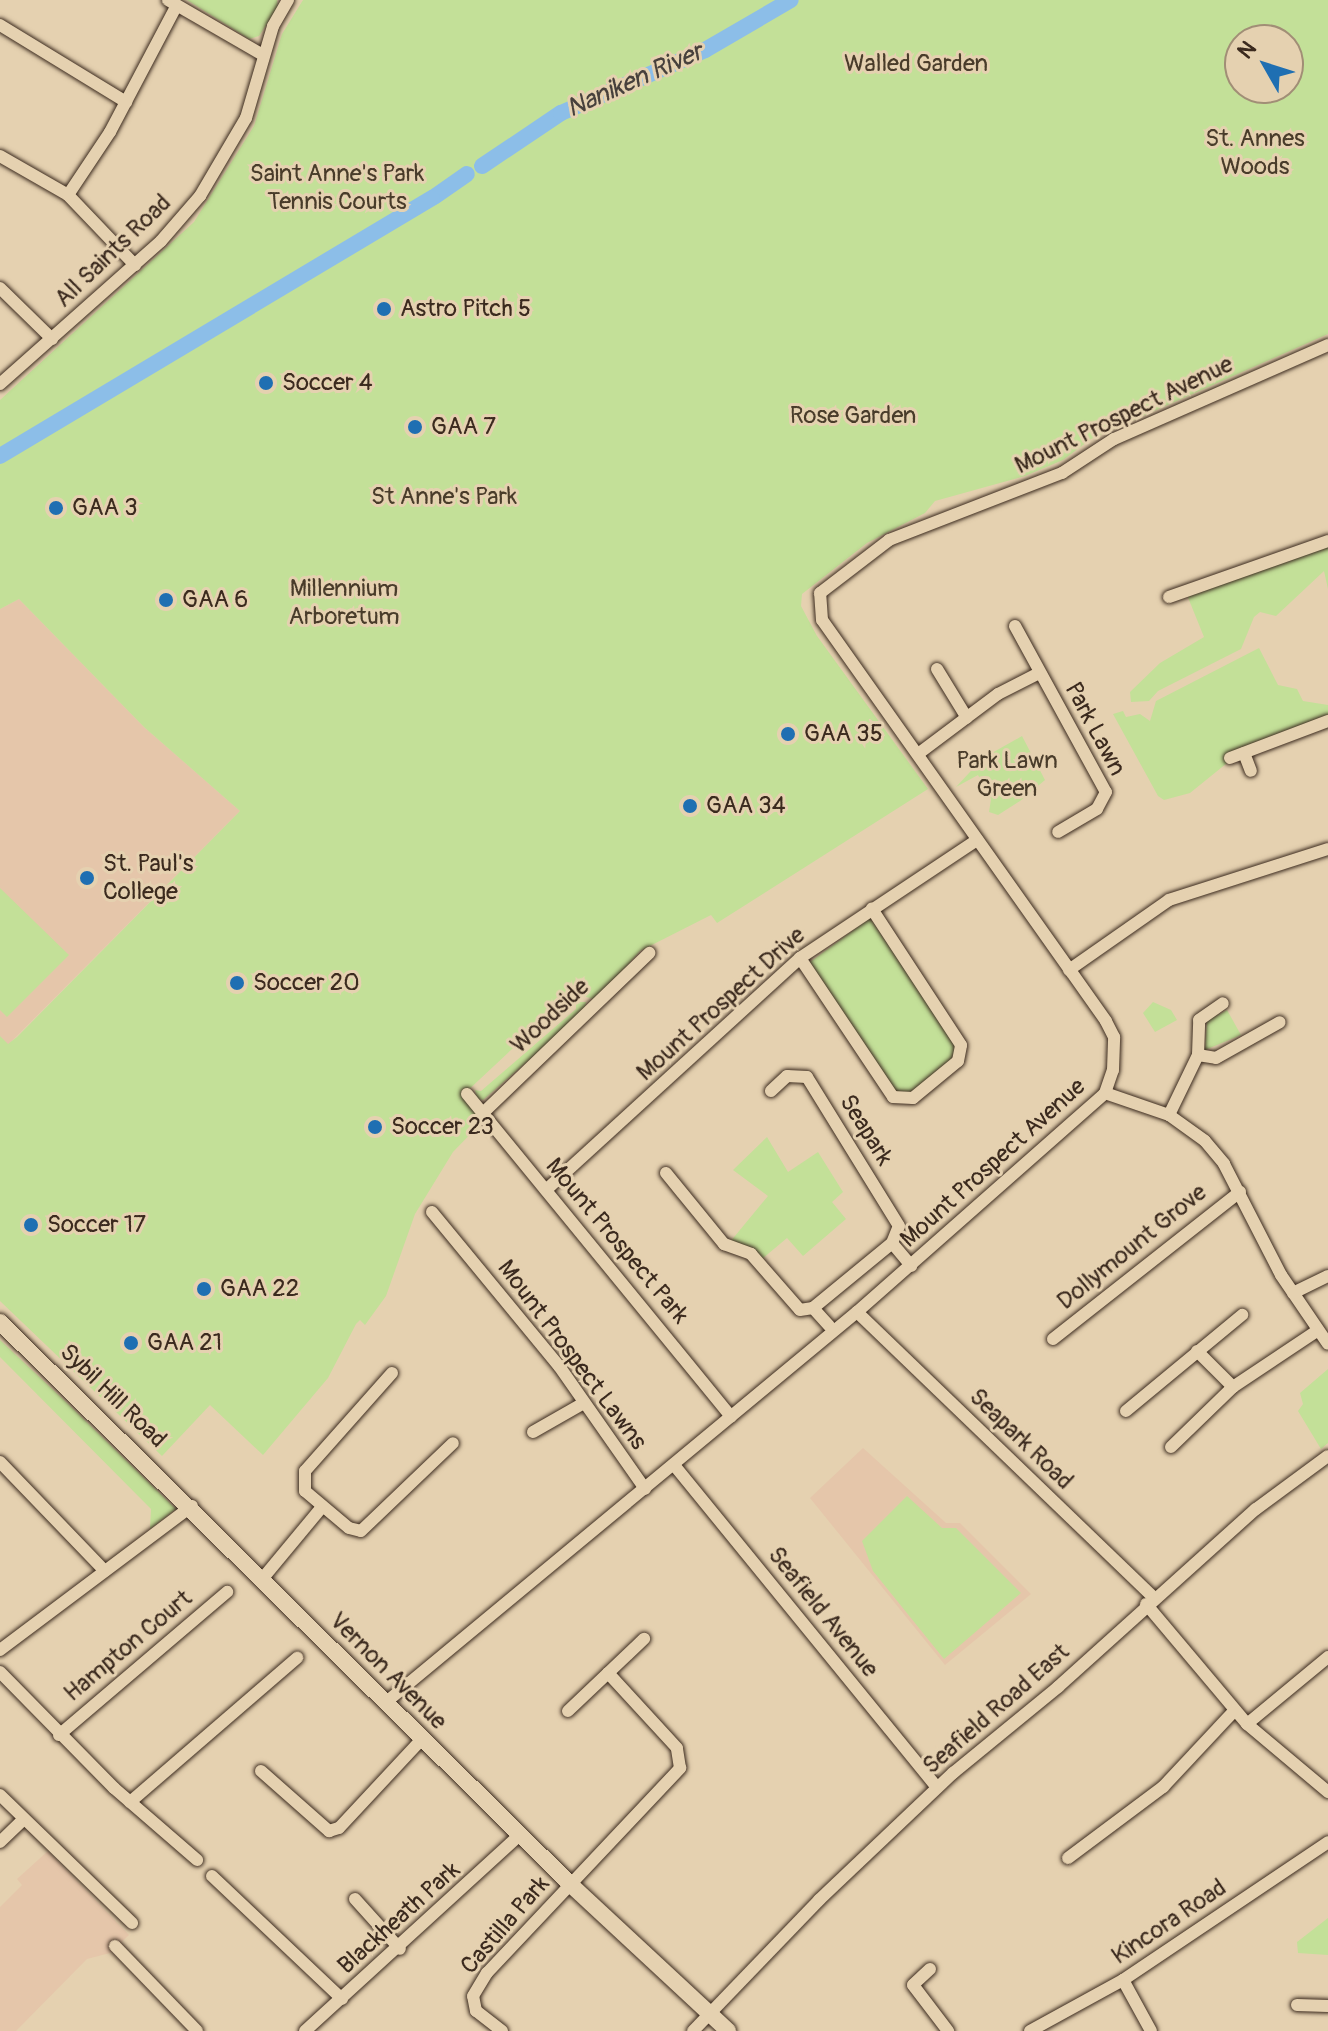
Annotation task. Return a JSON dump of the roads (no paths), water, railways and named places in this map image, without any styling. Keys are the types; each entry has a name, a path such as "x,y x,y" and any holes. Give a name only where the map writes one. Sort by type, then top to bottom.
{"main road":[{"name":"Sybil Hill Road","path":"0,1322 192,1506"},
{"name":"Vernon Avenue","path":"192,1506 385,1703 569,1883 728,2031"}],"street":[{"name":"All Saints Road","path":"0,384 135,265 181,220 220,169 250,109 263,55 288,0"},
{"path":"68,195 126,102 172,4 263,55"},
{"path":"0,25 126,102"},
{"path":"0,156 68,195 135,265"},
{"path":"0,288 52,339"},
{"name":"Mount Prospect Avenue","path":"385,1703 857,1312 1105,1093 1113,1070 1114,1037 822,620 817,602 830,582 889,540 1062,473 1114,439 1328,345"},
{"path":"1169,597 1328,541"},
{"name":"Park Lawn","path":"1015,626 1106,792 1097,809 1058,832"},
{"path":"937,669 967,718"},
{"name":"Park Lawn","path":"918,754 998,694 1039,673"},
{"path":"1230,758 1328,721"},
{"path":"1244,753 1251,771"},
{"name":"Mount Prospect Drive","path":"546,1190 800,958 977,840"},
{"path":"1069,970 1169,900 1328,849"},
{"path":"800,958 893,1097 913,1098 958,1061 961,1045 872,909"},
{"name":"Woodside","path":"483,1113 499,1091 590,1012 633,963 649,953"},
{"path":"1169,1115 1198,1055 1199,1020 1223,1003"},
{"path":"1198,1055 1216,1058 1280,1022"},
{"name":"Seapark","path":"771,1091 787,1076 807,1077 899,1226 892,1243"},
{"path":"1105,1093 1169,1115 1205,1141 1240,1192 1293,1293 1328,1344"},
{"name":"Mount Prospect Park","path":"467,1094 731,1417"},
{"path":"666,1173 724,1244 751,1254 800,1310 813,1308 892,1243 911,1266"},
{"name":"Dollymount Grove","path":"1053,1339 1240,1192"},
{"name":"Mount Prospect Lawns","path":"432,1212 559,1366 582,1404 645,1489"},
{"path":"1293,1293 1328,1276"},
{"path":"813,1308 829,1326"},
{"name":"Seapark Road","path":"857,1312 1150,1601 1247,1724 1328,1792"},
{"path":"1126,1411 1242,1315"},
{"path":"1171,1447 1233,1387 1318,1330"},
{"path":"1197,1351 1233,1387"},
{"path":"392,1373 305,1471 301,1485 349,1528 365,1529 453,1443"},
{"path":"533,1432 582,1404"},
{"name":"Seafield Road East","path":"693,2031 937,1787 1058,1687 1150,1601 1256,1509 1328,1456"},
{"path":"0,1462 105,1571"},
{"name":"Seafield Avenue","path":"674,1465 937,1787"},
{"path":"0,1650 192,1506"},
{"path":"263,1578 322,1507"},
{"name":"Hampton Court","path":"59,1735 227,1592"},
{"path":"568,1711 644,1639"},
{"path":"1247,1724 1328,1657"},
{"path":"130,1802 297,1658"},
{"name":"Hampton Court","path":"0,1672 59,1735 197,1860"},
{"path":"569,1883 680,1768 677,1748 608,1673"},
{"path":"1068,1858 1163,1787 1235,1710"},
{"path":"261,1771 329,1831 339,1828 422,1739"},
{"path":"0,1795 132,1923"},
{"path":"0,1842 24,1819"},
{"name":"Blackheath Park","path":"305,2031 400,1949 520,1835"},
{"name":"Kincora Road","path":"1030,2031 1123,1980 1328,1842"},
{"path":"212,1876 342,1999"},
{"name":"Castilla Park","path":"502,2031 476,2011 473,1996 505,1952 569,1883"},
{"path":"355,1899 400,1949"},
{"path":"115,1946 197,2031"},
{"path":"930,1969 913,1985 948,2031"},
{"path":"1123,1980 1151,2031"},
{"path":"726,1998 728,2031"},
{"path":"1297,2005 1328,2006"}],"waterway":[{"name":"Naniken River","path":"482,166 561,113 705,50 791,0"},
{"path":"434,197 467,174"},
{"path":"0,456 432,198"}],"place":[{"name":"Astro Pitch 5","path":"384,309"},
{"name":"Soccer 4","path":"266,383"},
{"name":"GAA 7","path":"415,427"},
{"name":"GAA 3","path":"56,508"},
{"name":"GAA 6","path":"166,600"},
{"name":"GAA 35","path":"788,734"},
{"name":"GAA 34","path":"690,806"},
{"name":"St. Paul's College","path":"87,878"},
{"name":"Soccer 20","path":"237,983"},
{"name":"Soccer 23","path":"375,1127"},
{"name":"Soccer 17","path":"31,1225"},
{"name":"GAA 22","path":"204,1289"},
{"name":"GAA 21","path":"131,1343"}],"park label":[{"name":"Walled Garden","path":"916,64"},
{"name":"St. Annes Woods","path":"1255,153"},
{"name":"Saint Anne's Park Tennis Courts","path":"337,188"},
{"name":"Rose Garden","path":"853,416"},
{"name":"St Anne's Park","path":"444,497"},
{"name":"Millennium Arboretum","path":"344,603"},
{"name":"Park Lawn Green","path":"1007,775"}]}
